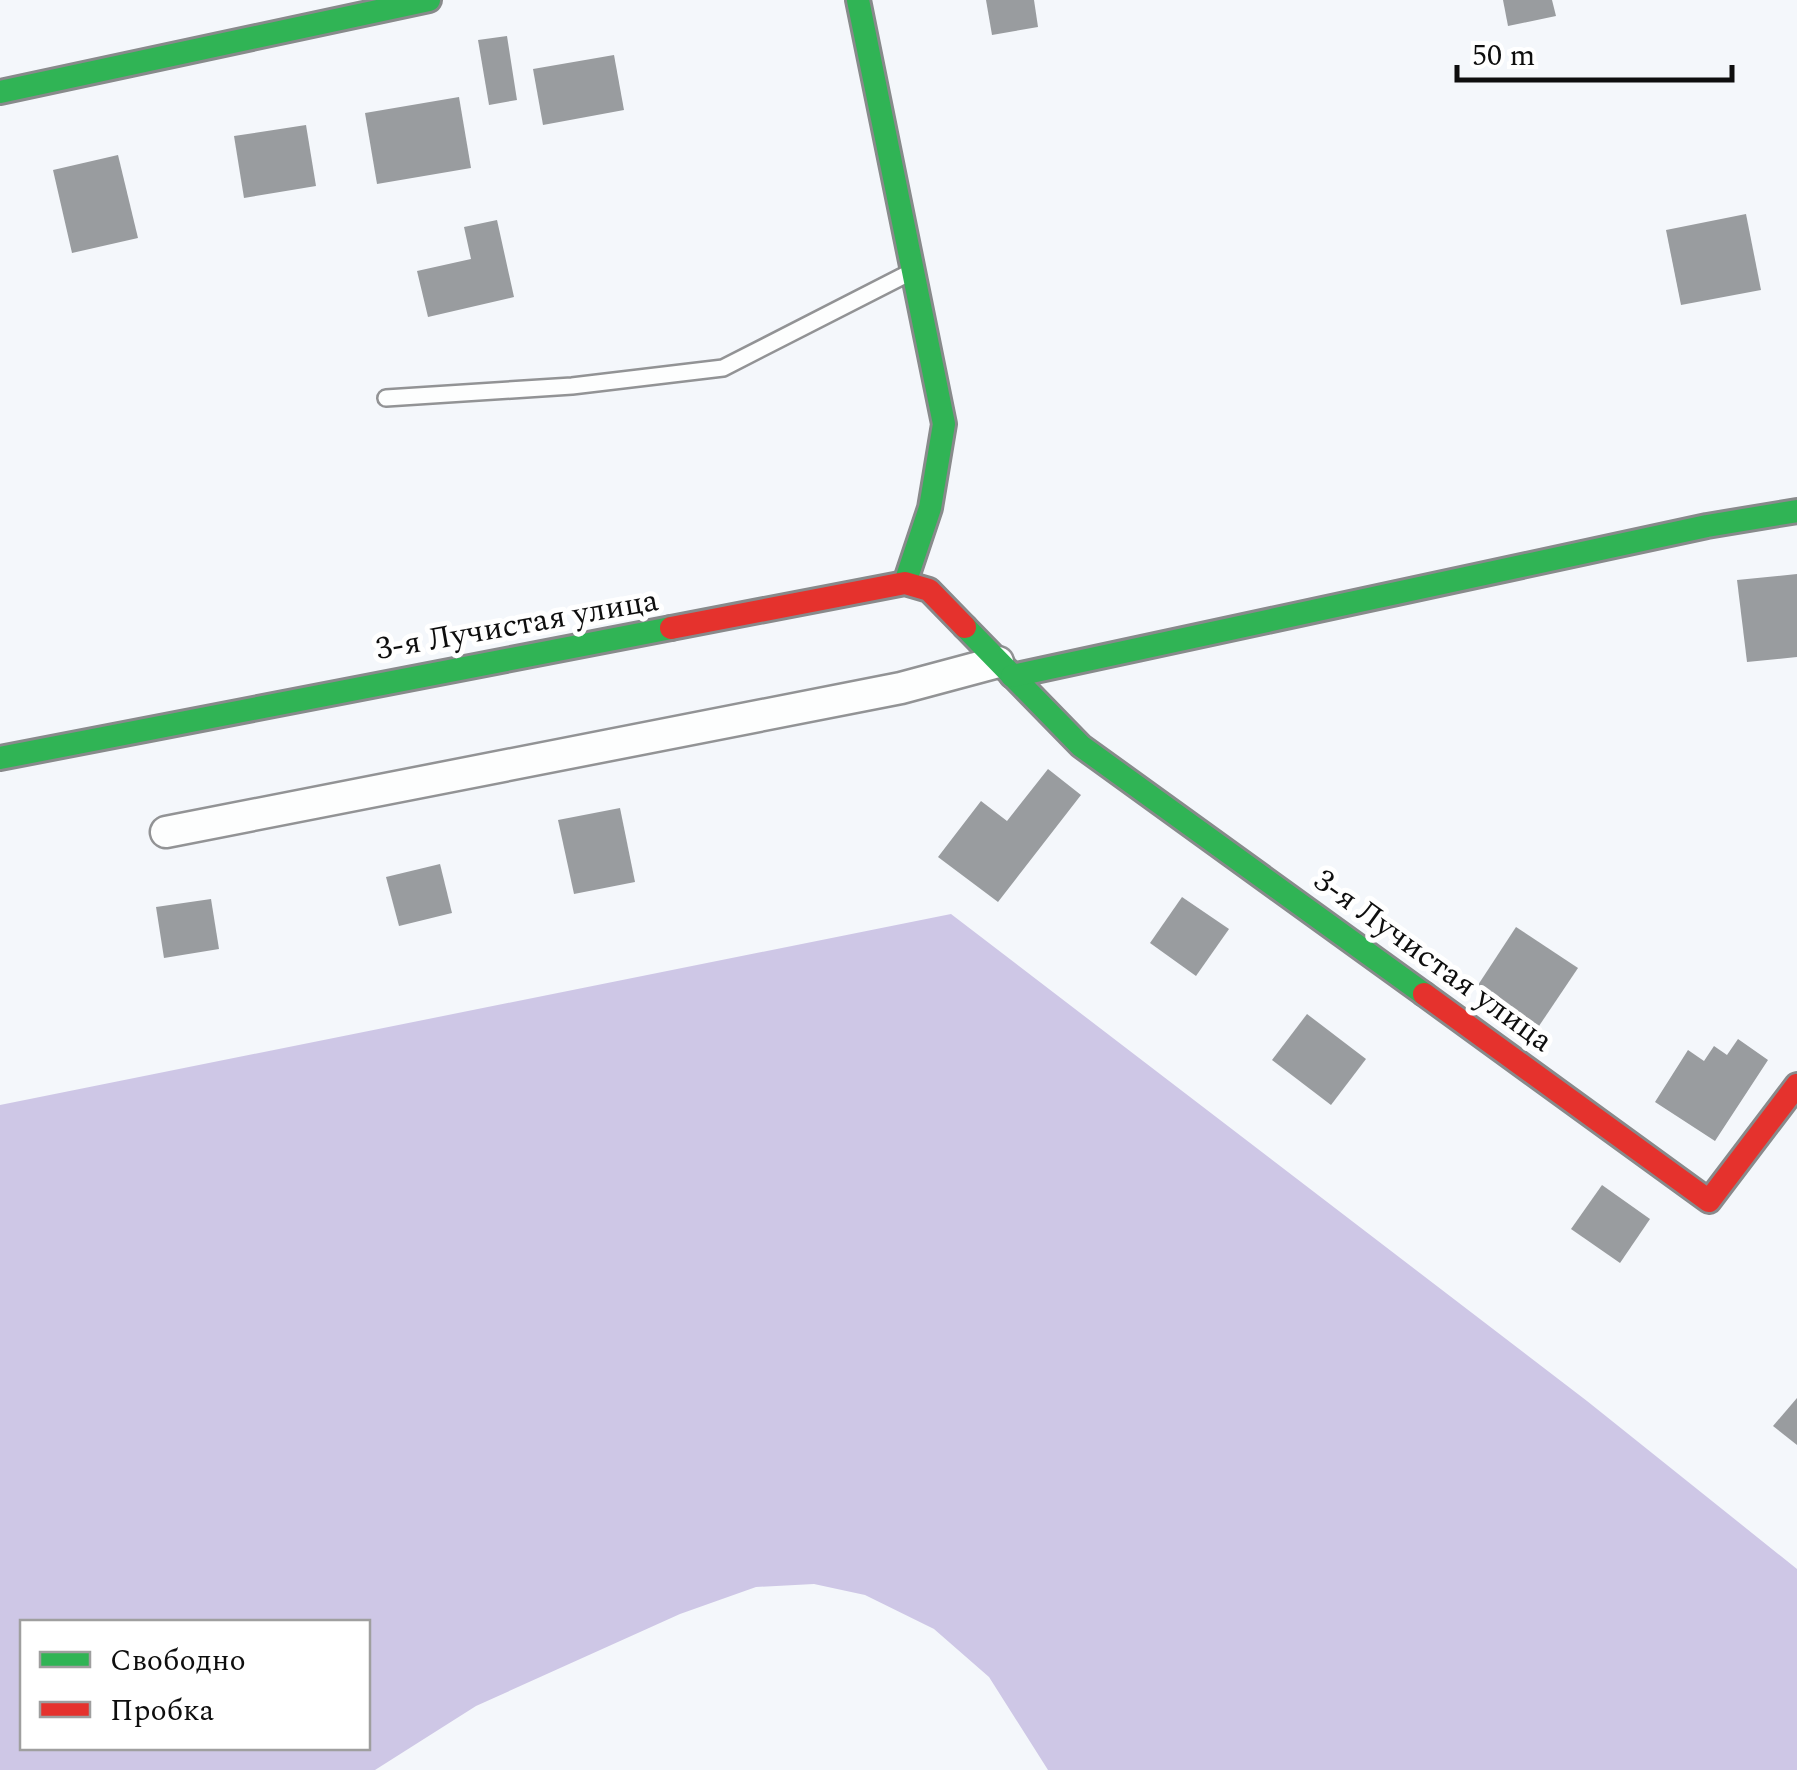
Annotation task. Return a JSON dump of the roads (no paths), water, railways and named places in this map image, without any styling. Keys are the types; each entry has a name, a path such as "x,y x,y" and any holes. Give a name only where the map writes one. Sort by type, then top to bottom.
{"street":[{"path":"0,92 429,0"},
{"path":"858,0 944,424 930,508 905,584"},
{"path":"166,832 1797,511"},
{"name":"3-я Лучистая улица","path":"0,758 905,584 928,590 1081,746 1709,1201 1797,1085"}],"lane":[{"path":"386,398 572,386 724,368 913,271"}]}
